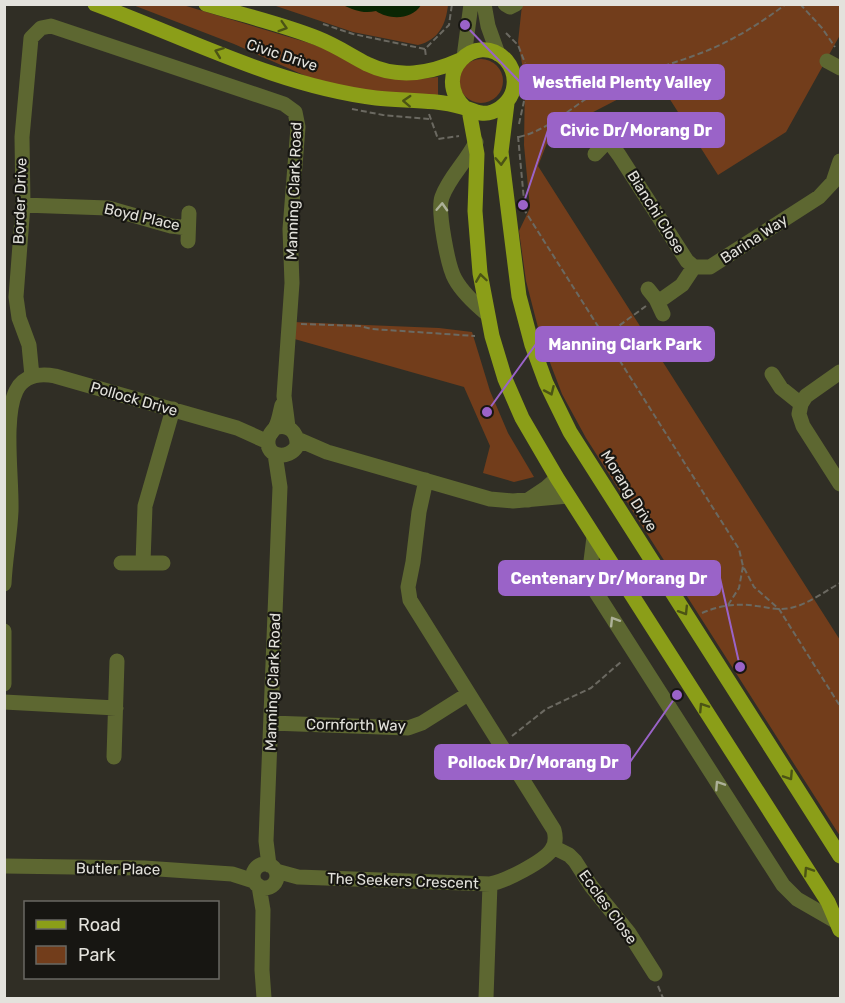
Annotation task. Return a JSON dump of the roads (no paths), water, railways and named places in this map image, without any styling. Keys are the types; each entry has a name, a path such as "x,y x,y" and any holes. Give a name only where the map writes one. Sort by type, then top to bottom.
{"main road":[{"name":"Civic Drive","path":"95,4 255,66 344,93 392,100 439,103 467,109"},
{"name":"Civic Drive","path":"206,4 244,11 317,38 373,67 394,72 406,74 427,72 462,58"},
{"path":"484,50 498,54 508,63 514,76 513,90 507,103 493,112 485,113 467,109 458,102 452,85 452,76 462,58 484,50"},
{"name":"Morang Drive","path":"507,103 501,161 516,277 532,345 550,392 570,432 840,856"},
{"path":"467,109 476,142 475,211 480,273 487,314 505,380 518,409 535,443 822,892 839,926"}],"street":[{"path":"462,58 471,4"},
{"path":"484,4 488,26 498,54"},
{"path":"505,4 510,7 516,4"},
{"name":"Manning Clark Road","path":"41,28 51,26 79,34 284,104 295,112 298,127 291,207 292,284 284,396 263,910 261,970 264,999"},
{"name":"Border Drive","path":"32,376 29,345 19,318 16,297 23,205 22,137 29,44 33,35 41,28"},
{"name":"Bianchi Close","path":"595,154 613,135 619,155 687,261 694,267"},
{"path":"476,142 442,196 440,209 448,261 453,276 487,314"},
{"name":"Barina Way","path":"694,267 710,267 819,197 833,182 840,161"},
{"name":"Boyd Place","path":"23,205 108,208 171,226 188,227"},
{"path":"648,289 660,308 682,285 694,267"},
{"path":"840,372 809,393 801,404 799,414 803,426 840,484"},
{"name":"Pollock Drive","path":"32,376 40,374 55,376 490,499 513,501 568,496"},
{"path":"772,374 781,388 801,404"},
{"path":"4,584 11,510 12,405 17,388 32,376"},
{"path":"143,563 145,506 173,409"},
{"path":"528,500 557,478"},
{"path":"426,480 418,512 408,593 415,611 554,830 553,847"},
{"path":"594,537 590,578 592,586 783,885 797,899 839,926"},
{"path":"121,563 163,563"},
{"path":"4,631 4,684"},
{"path":"114,757 117,661"},
{"name":"Cornforth Way","path":"271,723 408,728 422,723 468,694"},
{"path":"4,702 116,708"},
{"name":"The Seekers Crescent","path":"265,876 490,884 509,879 548,854 553,847"},
{"name":"Eccles Close","path":"553,847 569,855 574,861 629,933 655,974"},
{"name":"Butler Place","path":"4,866 144,868 265,876"},
{"path":"486,999 490,884"}],"place":[{"name":"Westfield Plenty Valley","path":"465,25"},
{"name":"Civic Dr/Morang Dr","path":"523,205"},
{"name":"Manning Clark Park","path":"487,412"},
{"name":"Centenary Dr/Morang Dr","path":"740,667"},
{"name":"Pollock Dr/Morang Dr","path":"677,695"}]}
